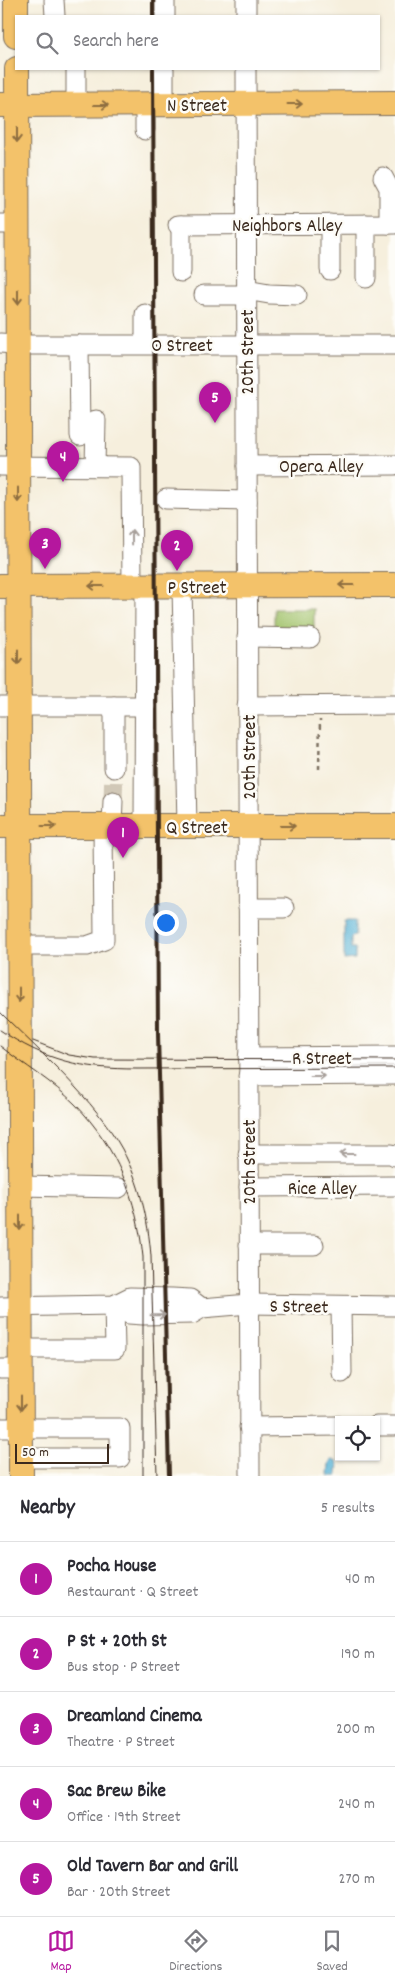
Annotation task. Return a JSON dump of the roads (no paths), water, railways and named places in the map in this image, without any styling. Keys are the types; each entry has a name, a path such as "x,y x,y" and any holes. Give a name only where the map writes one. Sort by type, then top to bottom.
{"main road":[{"path":"16,0 16,15"},
{"path":"17,70 9,105 9,826 19,946 20,1186 10,1307 14,1363 11,1428 22,1467"},
{"name":"N Street","path":"9,105 395,103"},
{"name":"P Street","path":"9,586 395,585"},
{"name":"Q Street","path":"9,826 395,826"}],"street":[{"path":"54,0 55,15"},
{"path":"165,0 165,15"},
{"path":"246,0 246,15"},
{"path":"76,70 76,105"},
{"path":"144,130 164,70"},
{"name":"20th Street","path":"246,70 250,1476"},
{"path":"383,177 390,188 392,224"},
{"path":"330,224 330,270"},
{"path":"366,224 366,278"},
{"name":"Neighbors Alley","path":"181,272 180,225 392,224"},
{"path":"204,294 246,292 298,295"},
{"path":"144,314 145,344"},
{"name":"O Street","path":"9,344 395,345"},
{"path":"80,344 80,436"},
{"path":"95,466 96,420"},
{"name":"Opera Alley","path":"247,466 395,465"},
{"path":"9,466 131,467 145,706 144,826"},
{"path":"166,499 247,501"},
{"path":"182,586 186,826"},
{"path":"247,637 310,638"},
{"path":"247,706 395,705"},
{"path":"9,706 145,706"},
{"path":"114,706 114,768"},
{"path":"19,946 87,946 104,940 107,826 113,801"},
{"path":"248,908 284,908"},
{"name":"R Street","path":"248,1066 395,1056"},
{"name":"R Street","path":"248,1066 395,1075"},
{"path":"248,1154 392,1154 395,1156"},
{"path":"20,1186 119,1188"},
{"name":"Rice Alley","path":"249,1187 395,1186"},
{"path":"249,1245 314,1245"},
{"name":"S Street","path":"10,1307 32,1305 114,1305 129,1314 192,1314 202,1308 249,1304 395,1306"},
{"path":"14,1363 115,1348 114,1305"},
{"path":"341,1306 342,1373"},
{"path":"249,1427 335,1426"},
{"path":"380,1426 395,1426"},
{"path":"11,1428 120,1428 120,1458 22,1467"}],"water":[{"path":"344,921 355,921 355,936 351,937 351,948 355,948 355,959 344,960"},
{"path":"332,1459 337,1461 339,1468 337,1471 338,1476 329,1476 329,1463"}],"tunnel":[{"path":"113,801 114,768"}],"tram line":[{"path":"0,1012 66,1077 97,1113 122,1149 134,1175 148,1228 151,1256 157,1476"},
{"path":"0,1030 17,1041 49,1056 82,1065 117,1069 395,1068"},
{"path":"33,1041 69,1055 95,1059 395,1060"},
{"path":"0,1046 57,1088 90,1121 113,1156 130,1194 136,1215 143,1257 143,1476"}],"railway":[{"path":"153,0 153,15"},
{"path":"153,70 158,1034 169,1476"}],"place":[{"name":"Old Tavern Bar and Grill","path":"215,423"},
{"name":"Sac Brew Bike","path":"63,482"},
{"name":"Dreamland Cinema","path":"45,569"},
{"name":"P St + 20th St","path":"177,571"},
{"name":"Pocha House","path":"123,858"}]}
